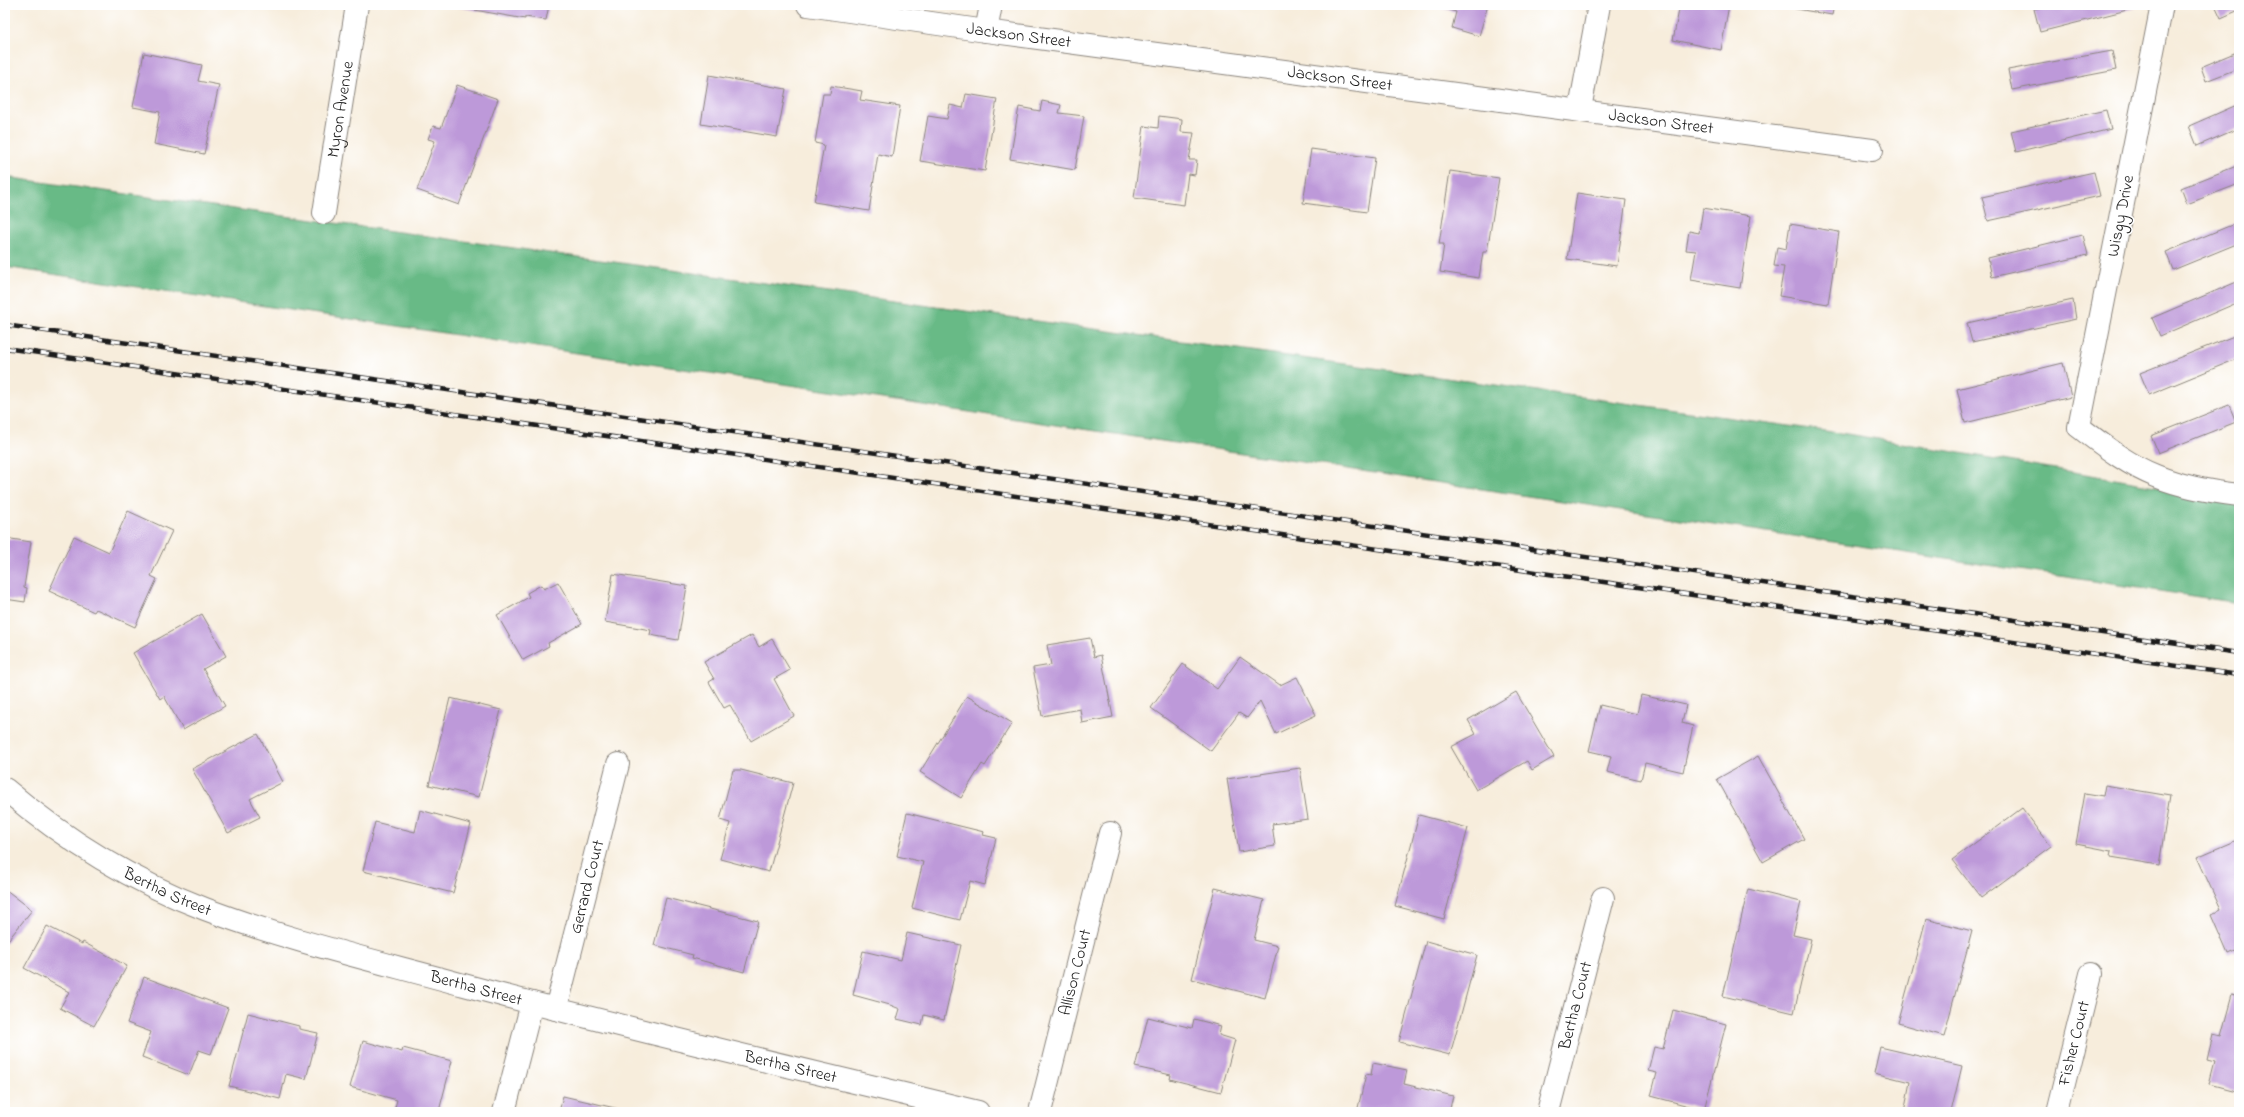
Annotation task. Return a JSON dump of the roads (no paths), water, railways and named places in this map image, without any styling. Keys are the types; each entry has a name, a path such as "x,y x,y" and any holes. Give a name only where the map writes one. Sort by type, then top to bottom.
{"street":[{"name":"Myron Avenue","path":"324,213 358,5"},
{"name":"Jackson Street","path":"808,5 986,31 1580,109 1872,150"},
{"path":"986,31 991,5"},
{"path":"1580,109 1599,5"},
{"name":"Wisgy Drive","path":"2162,5 2079,427 2116,455 2156,476 2219,493 2239,495"},
{"name":"Gerrard Court","path":"556,1009 618,764"},
{"name":"Bertha Street","path":"5,789 35,815 124,871 202,908 283,935 532,1003 978,1112"},
{"name":"Allison Court","path":"1040,1112 1110,833"},
{"name":"Bertha Court","path":"1548,1112 1603,898"},
{"name":"Fisher Court","path":"2057,1112 2091,974"},
{"path":"504,1112 532,1003"}],"railway":[{"path":"5,325 2239,653"},
{"path":"5,348 2239,675"}]}
